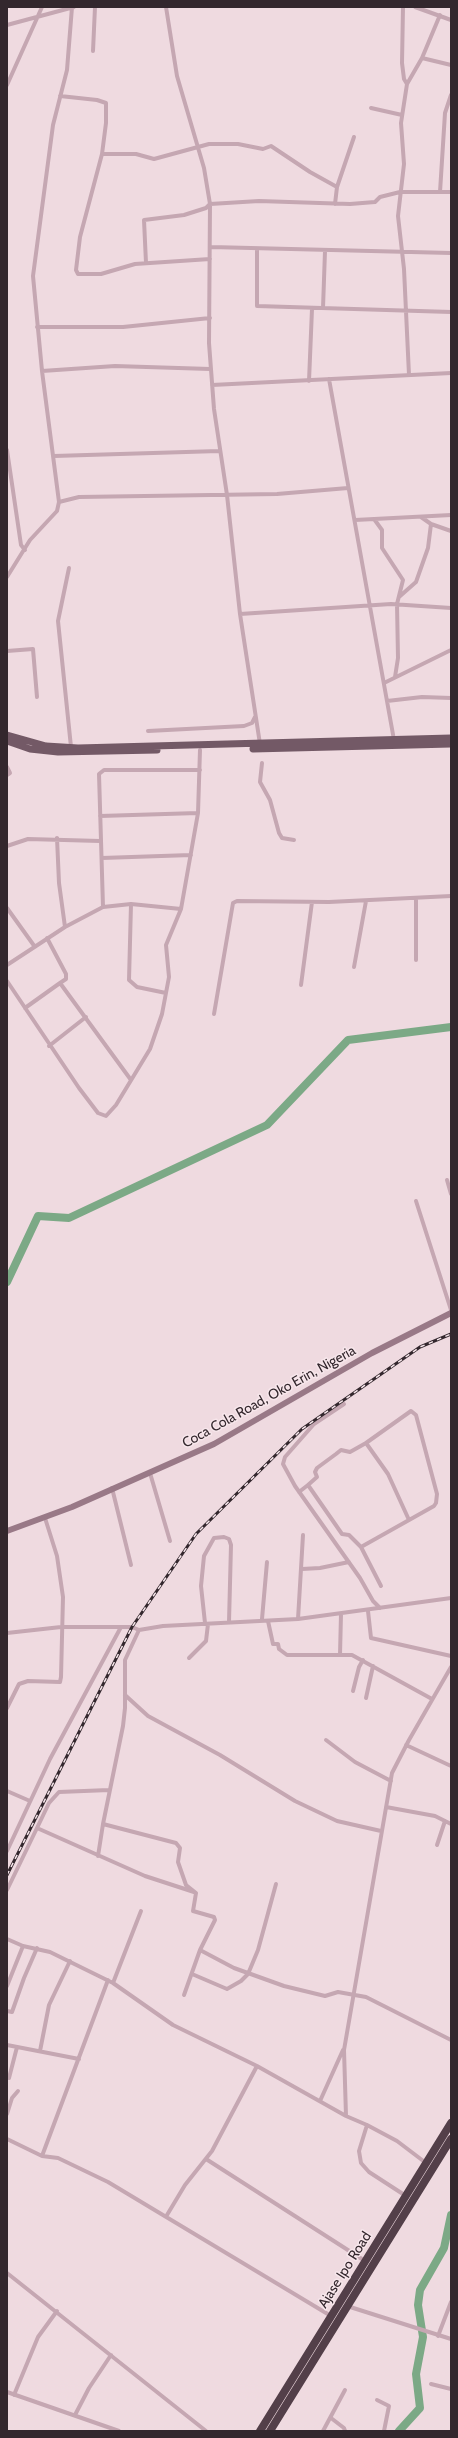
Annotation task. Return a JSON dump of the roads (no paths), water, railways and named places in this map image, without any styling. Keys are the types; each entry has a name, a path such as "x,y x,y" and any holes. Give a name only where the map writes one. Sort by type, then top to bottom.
{"highway":[{"name":"Ajase Ipo Road","path":"260,2431 406,2196 417,2186 426,2163 451,2123"},
{"name":"Ajase Ipo Road","path":"270,2431 347,2306 417,2186 451,2139"}],"main road":[{"path":"7,735 36,745 71,747 451,744"},
{"path":"7,741 30,749 72,753 200,750 451,738"}],"street":[{"path":"7,85 42,7"},
{"path":"7,25 38,15 73,7 67,70 53,124 35,250 33,276 42,371 59,502 57,511 30,540 7,577"},
{"path":"93,51 95,7"},
{"path":"166,7 178,83 198,148 210,204 210,369 219,451 227,495 240,614 260,746"},
{"path":"403,7 402,63 404,79 407,84"},
{"path":"415,7 451,20"},
{"path":"409,375 402,252 398,216 404,164 402,115 407,84 422,58 440,15"},
{"path":"422,58 451,65"},
{"path":"60,96 97,100 106,103 106,123 102,154 80,237 76,273 101,274 119,270 128,266 146,263 210,259"},
{"path":"440,192 445,113 451,96"},
{"path":"371,108 402,115"},
{"path":"445,113 451,114"},
{"path":"335,204 337,187 354,137"},
{"path":"102,154 136,154 154,159 209,144 238,144 263,149 271,146 337,187"},
{"path":"146,263 144,220 184,215 206,208 210,204 259,201 335,204 375,202 380,197 400,192 451,192"},
{"path":"211,247 257,250 451,253"},
{"path":"257,250 257,306 406,312 451,312"},
{"path":"323,308 325,251"},
{"path":"309,381 312,309"},
{"path":"37,327 123,327 210,318"},
{"path":"42,371 115,366 210,369"},
{"path":"212,385 451,373"},
{"path":"329,379 348,488 371,605 394,740"},
{"path":"7,450 21,545 25,550"},
{"path":"54,456 219,451"},
{"path":"59,502 94,497 277,494 348,488"},
{"path":"355,520 451,516"},
{"path":"421,517 431,524 451,531"},
{"path":"374,519 382,530 382,548 403,580 397,604 398,658 395,677"},
{"path":"399,597 416,582 419,576 428,548 431,524"},
{"path":"69,568 58,627 71,747"},
{"path":"240,614 397,604 451,608"},
{"path":"7,651 33,649 37,697"},
{"path":"384,683 451,650"},
{"path":"387,701 422,697 451,698"},
{"path":"148,731 244,726 252,723 256,717"},
{"path":"7,981 49,1046 88,1100 103,1116 116,1105 155,1038 169,977 166,946 181,909 198,813 200,750"},
{"path":"262,763 260,782 273,807 279,832 282,838 294,840"},
{"path":"7,767 10,773 7,775"},
{"path":"103,907 102,858 100,841 101,772 200,770"},
{"path":"100,816 198,813"},
{"path":"7,846 28,839 57,838 100,841"},
{"path":"57,838 59,883 65,927"},
{"path":"102,858 191,855"},
{"path":"214,1014 233,903 237,901 366,901 451,896"},
{"path":"416,898 416,960"},
{"path":"354,967 366,901"},
{"path":"301,985 312,902"},
{"path":"7,965 65,927 103,907 131,904 181,909"},
{"path":"131,904 129,980 137,987 166,993"},
{"path":"7,908 35,947"},
{"path":"25,1008 66,979 66,974 47,938"},
{"path":"60,983 131,1080"},
{"path":"49,1046 86,1017"},
{"path":"447,1180 451,1194"},
{"path":"416,1201 451,1310"},
{"name":"Coca Cola Road, Oko Erin, Nigeria","path":"7,1531 45,1518 214,1444 372,1353 451,1313"},
{"path":"344,1404 314,1424 285,1457 284,1464 299,1492 349,1562 373,1601 380,1608"},
{"path":"299,1492 317,1477 315,1472 317,1468 341,1450 350,1452 366,1443 408,1412 415,1412 437,1499 434,1506 361,1547"},
{"path":"366,1443 388,1474 409,1520"},
{"path":"150,1472 170,1541"},
{"path":"308,1485 342,1534 349,1535 361,1547 381,1586"},
{"path":"112,1488 132,1565"},
{"path":"7,1708 19,1684 28,1681 60,1682 63,1597 60,1571 45,1518"},
{"path":"298,1619 303,1535"},
{"path":"188,1658 206,1641 206,1624 201,1586 204,1556 214,1538 224,1537 229,1539 231,1545 228,1622"},
{"path":"262,1619 267,1562"},
{"path":"302,1569 320,1568 349,1562"},
{"path":"7,1633 61,1627 121,1628 140,1630 262,1619 268,1621 298,1619 368,1611 451,1598"},
{"path":"368,1611 371,1638 451,1656"},
{"path":"340,1655 341,1614"},
{"path":"268,1621 273,1644 278,1644 280,1649 287,1655 352,1655 432,1699"},
{"path":"7,1851 30,1801 121,1628"},
{"path":"98,1856 125,1708 125,1660 140,1630"},
{"path":"353,1690 359,1667 363,1660"},
{"path":"366,1698 373,1666"},
{"path":"346,2116 346,2068 344,2050 352,1996 391,1781 397,1761 451,1668"},
{"path":"125,1696 148,1716 309,1808 337,1821 381,1831"},
{"path":"125,1708 134,1705"},
{"path":"326,1740 355,1762 391,1781"},
{"path":"406,1745 451,1766"},
{"path":"7,1890 49,1802 60,1792 109,1790"},
{"path":"7,1791 30,1801"},
{"path":"386,1807 435,1816 451,1824"},
{"path":"437,1845 445,1821"},
{"path":"103,1824 176,1843 180,1848 178,1862 186,1885 196,1893"},
{"path":"37,1828 98,1856 170,1886 196,1893"},
{"path":"192,1974 227,1989 241,1981 248,1974 258,1950 276,1884"},
{"path":"184,1995 200,1950 214,1920 212,1915 193,1910 196,1893"},
{"path":"113,1983 141,1911"},
{"path":"7,1939 23,1946 37,1948 70,1961 108,1980 173,2025 257,2066 346,2116 397,2141 426,2163"},
{"path":"7,1986 23,1946"},
{"path":"7,2011 12,2012 37,1948"},
{"path":"200,1950 248,1974 284,1986 325,1996 338,1992 352,1996 366,1997 451,2040"},
{"path":"40,2051 49,2005 70,1961"},
{"path":"42,2156 108,1980"},
{"path":"7,2045 79,2059"},
{"path":"9,2078 17,2047"},
{"path":"320,2101 344,2050"},
{"path":"167,2215 185,2185 206,2159 257,2066"},
{"path":"7,2114 12,2098 18,2091"},
{"path":"367,2125 359,2151 361,2163 369,2172 406,2196"},
{"path":"7,2140 42,2156 58,2158 101,2178 167,2215 235,2260 332,2316"},
{"path":"206,2159 366,2261"},
{"path":"7,2273 57,2311 206,2431"},
{"path":"438,2336 451,2302"},
{"path":"347,2306 451,2339"},
{"path":"14,2395 38,2337 57,2311"},
{"path":"75,2415 89,2388 111,2355"},
{"path":"430,2384 451,2389"},
{"path":"323,2431 344,2390"},
{"path":"7,2392 119,2431"},
{"path":"378,2400 390,2406 384,2431"},
{"path":"331,2418 344,2428 345,2431"}],"waterway":[{"path":"7,1282 38,1216 69,1218 267,1125 348,1040 451,1027"},
{"path":"399,2431 420,2408 416,2374 423,2337 418,2305 420,2290 444,2248 451,2215"}],"railway":[{"path":"7,1875 132,1627 196,1534 302,1429 420,1347 451,1334"}]}
